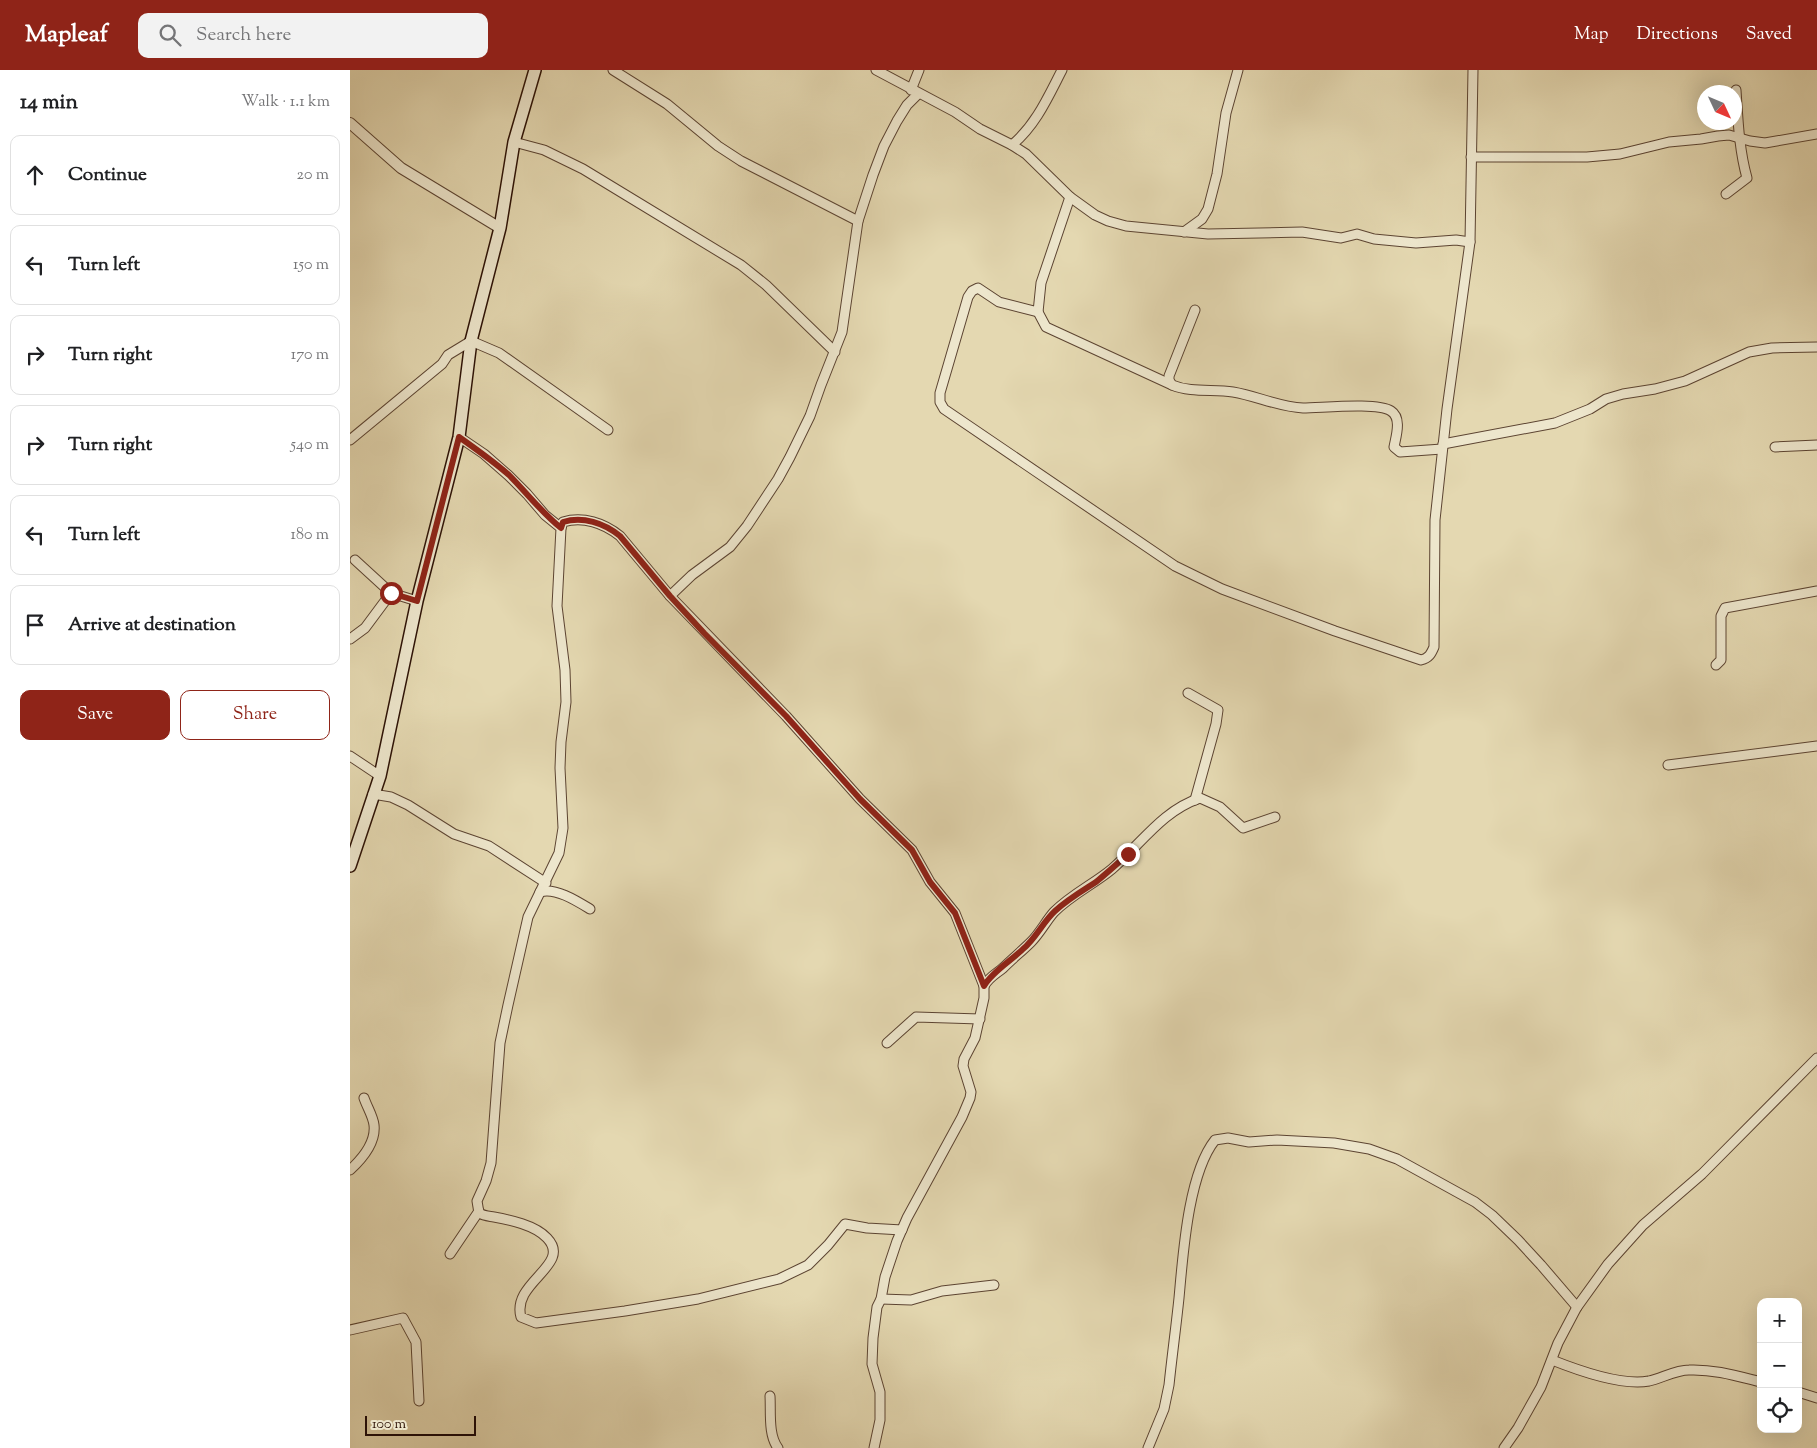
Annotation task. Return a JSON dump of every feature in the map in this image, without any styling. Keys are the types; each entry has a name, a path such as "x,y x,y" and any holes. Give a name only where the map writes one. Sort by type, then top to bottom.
{"main road":[{"path":"350,866 380,776 417,601 459,437 471,341 500,228 514,142 535,70"}],"street":[{"path":"876,70 955,112 1026,154 1070,197 1095,215 1108,221 1126,226 1208,234 1302,232 1340,238 1357,234 1374,239 1416,243 1456,240 1470,242"},
{"path":"670,596 692,575 730,547 752,519 790,457 810,416 820,385 842,332 858,221 884,146 915,92 919,70"},
{"path":"1012,145 1034,123 1062,70"},
{"path":"1184,232 1198,222 1208,209 1213,192 1226,113 1238,70"},
{"path":"1038,312 999,302 978,288 972,291 968,297 940,394 940,402 944,409 1175,566 1222,589 1335,631 1421,660 1431,654 1434,647 1435,520 1470,242 1473,70"},
{"path":"619,72 667,104 718,146 741,161 858,221"},
{"path":"350,122 401,168 500,228"},
{"path":"1726,194 1747,178 1741,157 1738,130"},
{"path":"1472,157 1587,157 1612,155 1669,142 1701,140 1723,135 1765,143 1817,134"},
{"path":"514,142 544,150 583,169 740,265 766,285 834,352"},
{"path":"1070,197 1041,283 1038,312 1046,327 1172,385 1196,390 1233,392 1289,407 1354,406 1387,409 1394,414 1398,423 1394,446 1400,452 1443,446 1554,423 1583,412 1606,399 1685,381 1749,352 1817,346"},
{"path":"1172,385 1169,376 1195,310"},
{"path":"350,440 442,364 448,355 471,341 499,353 608,430"},
{"path":"459,437 484,454 508,475 545,515 561,528"},
{"path":"1775,446 1817,445"},
{"path":"874,1448 880,1420 880,1392 872,1364 877,1307 881,1299 885,1277 902,1230 970,1098 971,1092 963,1066 964,1059 975,1038 980,1019 984,986 955,913 930,882 912,850 860,799 786,716 670,596 620,536 611,528 580,519 563,522 561,528 557,606 566,702 560,768 563,828 559,853 528,918 500,1043 491,1163 486,1181 477,1201 479,1213 532,1228 543,1234 554,1248 548,1267 529,1286 519,1309 521,1317 536,1323 698,1299 779,1279 808,1265 828,1246 845,1224 867,1228 902,1230"},
{"path":"355,560 391,593 417,601"},
{"path":"1716,665 1721,660 1721,616 1725,608 1817,591"},
{"path":"350,639 365,628 391,593"},
{"path":"1188,693 1218,710 1216,724 1195,800"},
{"path":"1668,765 1817,746"},
{"path":"350,756 380,776"},
{"path":"373,794 391,797 408,805 454,834 489,846 546,883"},
{"path":"984,986 989,978 1032,942 1053,913 1112,868 1166,816 1195,800 1205,798 1220,807 1243,828 1275,817"},
{"path":"540,892 546,890 562,895 590,908"},
{"path":"887,1043 916,1016 980,1019"},
{"path":"1504,1448 1541,1388 1558,1343 1577,1307 1608,1264 1643,1225 1702,1174 1817,1058"},
{"path":"350,1170 364,1155 374,1133 374,1123 364,1098"},
{"path":"1148,1448 1164,1410 1169,1385 1189,1213 1196,1180 1210,1147 1215,1140 1228,1138 1249,1142 1277,1140 1334,1143 1369,1149 1397,1159 1475,1202 1492,1215 1541,1264 1577,1307"},
{"path":"450,1254 479,1211"},
{"path":"881,1299 911,1300 942,1291 994,1285"},
{"path":"350,1330 403,1318 416,1342 419,1400"},
{"path":"1552,1360 1571,1368 1615,1380 1646,1381 1687,1370 1719,1371 1757,1381"},
{"path":"1802,1393 1817,1398"},
{"path":"770,1396 773,1442 778,1448"}],"route":[{"path":"391,593 417,601 459,437 484,454 508,475 545,515 561,528 563,522 580,519 611,528 704,633 786,716 860,799 912,850 930,882 955,913 984,986 989,978 1032,942 1053,913 1073,896 1095,882 1128,854"}]}
